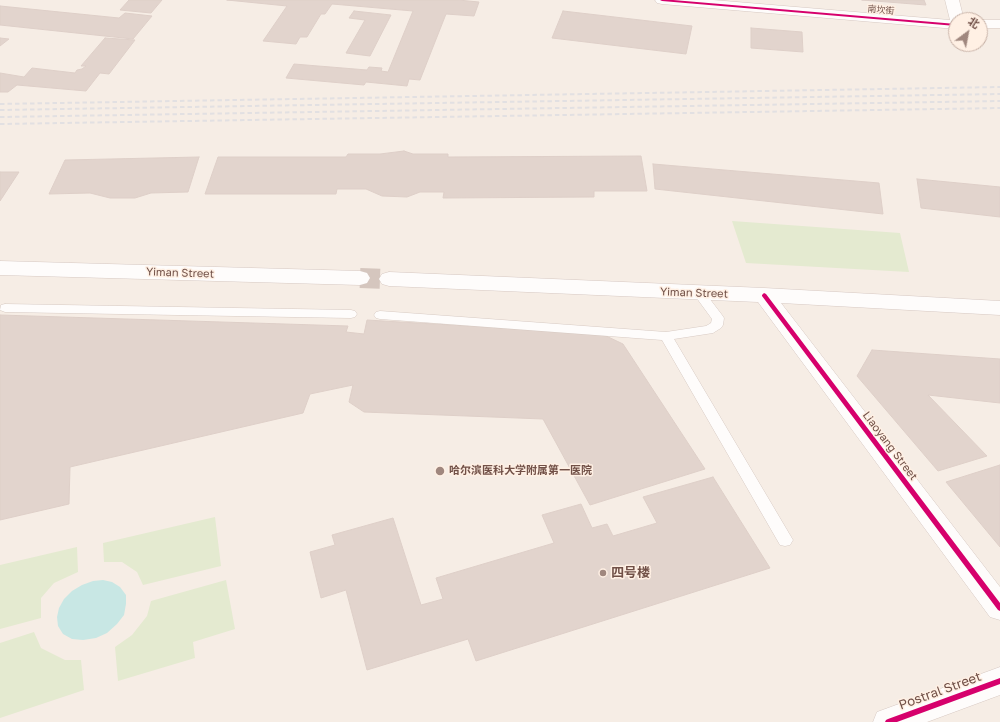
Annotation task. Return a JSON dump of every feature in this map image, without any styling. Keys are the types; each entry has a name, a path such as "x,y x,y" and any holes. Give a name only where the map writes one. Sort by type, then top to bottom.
{"main road":[{"name":"南坎街","path":"662,0 948,24"},
{"path":"952,0 955,12"},
{"path":"988,24 1000,24"},
{"name":"Yiman Street","path":"0,268 360,278"},
{"name":"Yiman Street","path":"389,279 764,295 1000,308"},
{"name":"Liaoyang Street","path":"764,295 1000,608"},
{"name":"Postral Street","path":"888,722 1000,681"}],"lane":[{"path":"380,315 666,336 709,330 717,325 718,318 699,293"},
{"path":"5,308 351,314"},
{"path":"666,336 785,540"}],"green space":[{"path":"732,221 900,233 909,272 746,263"},
{"path":"215,517 221,566 143,585 137,572 122,562 104,562 103,543"},
{"path":"77,547 78,572 54,583 41,598 41,618 0,629 0,565"},
{"path":"226,580 235,629 193,642 195,658 118,681 115,647 132,635 147,616 151,601"},
{"path":"34,632 41,648 65,660 81,660 84,690 0,718 0,643"}],"water":[{"path":"103,580 112,582 120,587 126,595 124,615 107,633 96,638 83,640 72,639 63,634 58,626 57,617 59,608 64,599 72,591 82,585 93,581"}],"building":[{"path":"129,0 162,0 151,13 120,10"},
{"path":"227,0 458,0 479,2 474,16 446,14 420,80 409,79 407,86 366,82 364,85 286,78 294,64 367,70 369,67 382,68 381,71 388,72 413,11 332,4 325,14 321,14 307,37 300,37 296,44 263,41 287,6"},
{"path":"862,0 924,0 926,5"},
{"path":"0,6 119,18 125,13 152,16 133,39 0,25"},
{"path":"354,11 391,15 370,56 346,53 365,20 349,18"},
{"path":"563,11 692,26 686,54 552,38"},
{"path":"751,28 802,32 803,52 751,48"},
{"path":"0,38 9,39 0,46"},
{"path":"105,38 135,40 109,74 100,73 86,91 17,85 8,92 0,92 0,73 24,77 32,68 75,73 77,70 86,66 81,66"},
{"path":"404,151 413,154 448,154 448,157 641,156 647,191 594,191 594,197 443,198 444,192 420,192 407,197 382,196 366,189 337,189 336,194 205,194 218,157 346,157 348,154 380,154"},
{"path":"199,157 188,192 151,193 135,198 110,198 90,193 49,194 65,160"},
{"path":"653,164 879,183 883,214 655,189"},
{"path":"0,172 19,172 0,201"},
{"path":"917,179 1000,187 1000,217 921,208"},
{"name":"哈尔滨医科大学附属第一医院","path":"0,315 348,326 346,332 364,334 367,320 602,334 623,344 705,469 590,505 543,419 364,412 349,402 353,385 310,394 303,413 70,467 69,504 0,520"},
{"path":"872,350 1000,359 1000,403 928,395 987,456 938,471 857,376"},
{"path":"1000,465 1000,547 946,482"},
{"name":"四号楼","path":"713,477 770,568 476,661 468,639 367,670 346,590 321,598 310,552 335,545 332,535 393,518 421,605 443,599 436,578 554,543 542,515 581,504 592,528 607,524 613,536 657,523 643,497"}],"tunnel":[{"path":"360,278 389,279"}],"railway":[{"path":"0,104 1000,87"},
{"path":"0,110 1000,94"},
{"path":"0,117 1000,101"},
{"path":"0,124 1000,108"}],"cycle path":[{"path":"662,0 948,24"},
{"path":"764,295 1000,608"},
{"path":"888,722 1000,681"}],"place":[{"name":"哈尔滨医科大学附属第一医院","path":"440,471"},
{"name":"四号楼","path":"603,573"}]}
